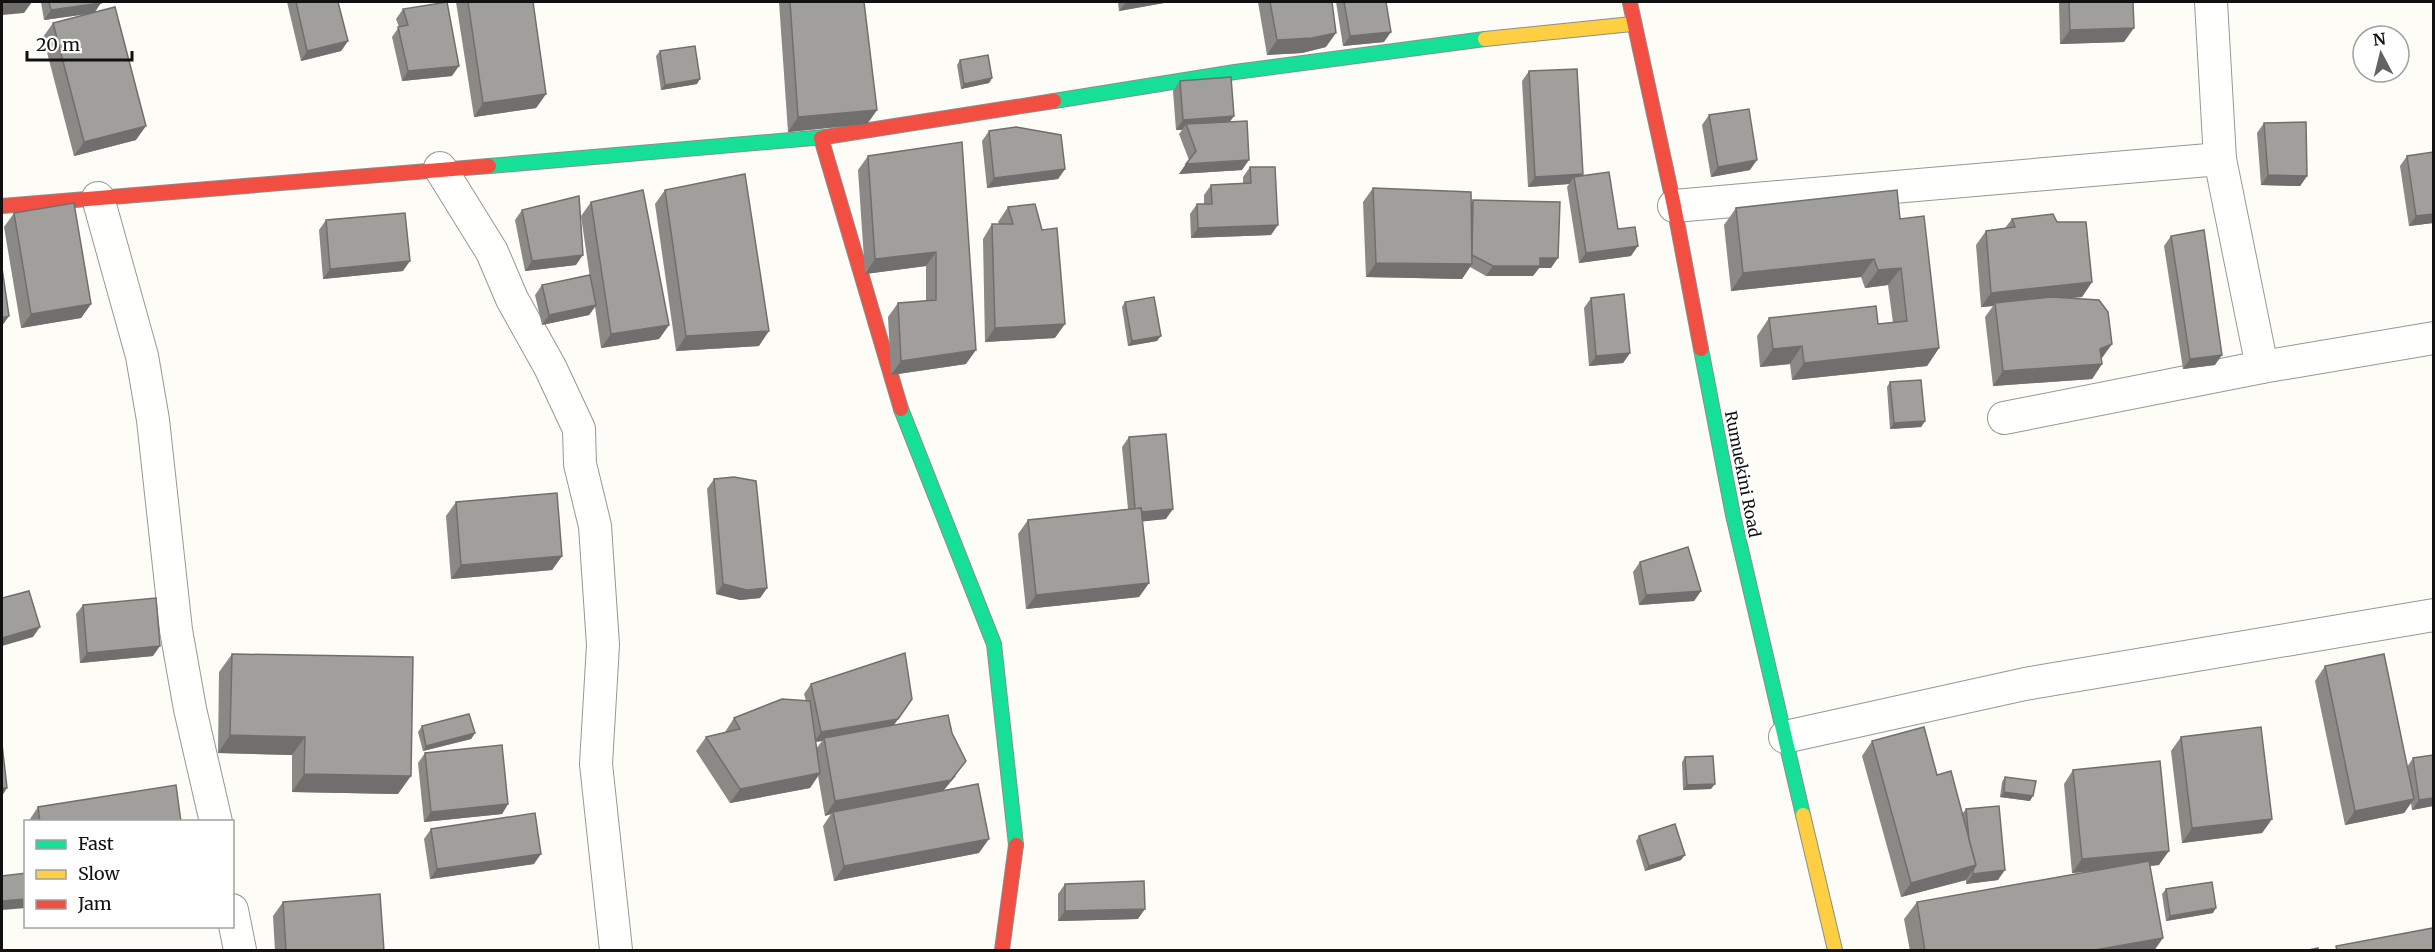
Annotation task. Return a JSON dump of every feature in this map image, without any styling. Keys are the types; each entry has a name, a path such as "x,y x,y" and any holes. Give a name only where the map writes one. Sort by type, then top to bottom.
{"street":[{"name":"Rumuekini Road","path":"1629,2 1632,24 1674,206 1733,515 1835,951"},
{"path":"2211,2 2220,159 2262,367"},
{"path":"2,206 820,138 1247,70 1458,42 1632,24"},
{"path":"820,138 907,428 994,644 1017,850 1002,951"},
{"path":"1674,206 2220,159"},
{"path":"440,168 492,252 512,299 550,367 579,429 580,464 595,526 603,645 596,764 616,951"},
{"path":"98,198 142,356 153,420 176,630 190,709 216,820"},
{"path":"2004,417 2262,367 2433,338"},
{"path":"1785,737 2025,684 2433,615"},
{"path":"234,920 240,951"}],"building":[{"path":"49,2 101,2 101,3 51,10"},
{"path":"296,2 338,2 348,41 307,51"},
{"path":"447,2 459,66 408,71 398,27 408,25 403,9"},
{"path":"468,2 533,2 546,94 483,103"},
{"path":"790,2 864,2 877,110 798,117"},
{"path":"1270,2 1332,2 1336,33 1312,38 1277,40"},
{"path":"1344,2 1386,2 1391,32 1350,36"},
{"path":"2069,2 2133,2 2134,28 2070,30"},
{"path":"115,7 146,126 84,142 53,23"},
{"path":"695,46 700,79 665,85 660,51"},
{"path":"988,55 992,78 964,84 960,60"},
{"path":"1577,69 1583,174 1535,177 1529,71"},
{"path":"1231,77 1234,116 1183,120 1180,81"},
{"path":"1749,109 1757,160 1718,167 1709,115"},
{"path":"1247,121 1249,160 1186,164 1196,151 1186,124"},
{"path":"2306,122 2307,176 2268,175 2264,123"},
{"path":"1016,127 1061,135 1065,169 994,178 989,131"},
{"path":"962,142 976,350 901,361 898,303 936,300 936,252 875,259 868,156"},
{"path":"2433,152 2433,214 2416,216 2407,156"},
{"path":"1250,167 1275,167 1278,225 1198,228 1197,204 1212,204 1211,185 1251,183"},
{"path":"1609,172 1618,229 1635,227 1638,246 1586,253 1574,177"},
{"path":"745,174 769,331 686,336 665,190"},
{"path":"1373,188 1471,192 1472,264 1376,263"},
{"path":"643,190 669,325 611,334 591,202"},
{"path":"1897,190 1900,219 1924,216 1939,348 1804,363 1802,346 1773,349 1769,318 1876,306 1878,324 1907,321 1901,268 1878,270 1874,259 1743,273 1736,208"},
{"path":"579,196 583,255 532,261 522,210"},
{"path":"1473,200 1560,202 1558,258 1540,258 1540,266 1493,266 1472,255"},
{"path":"74,203 91,304 31,314 14,213"},
{"path":"1035,204 1042,230 1057,228 1065,324 995,328 992,224 1013,224 1008,207"},
{"path":"405,213 410,261 330,269 326,220"},
{"path":"2053,214 2057,222 2086,222 2092,282 1991,293 1986,231 2015,227 2012,219"},
{"path":"2204,230 2222,355 2190,359 2171,236"},
{"path":"2,268 9,316 2,318"},
{"path":"590,275 596,305 549,315 542,285"},
{"path":"1624,294 1630,353 1596,356 1591,298"},
{"path":"1154,297 1161,336 1132,341 1125,302"},
{"path":"2051,297 2099,300 2108,312 2112,344 2100,349 2102,364 2003,371 1995,303"},
{"path":"1921,380 1925,421 1894,423 1890,382"},
{"path":"1166,434 1173,509 1142,512 1141,508 1135,509 1129,437"},
{"path":"734,477 756,481 767,588 747,590 723,584 714,479"},
{"path":"557,493 562,556 461,565 456,502"},
{"path":"1141,508 1149,583 1036,595 1028,520"},
{"path":"1688,547 1701,591 1646,595 1640,562"},
{"path":"29,591 40,627 2,638 2,598"},
{"path":"156,598 160,646 87,653 83,605"},
{"path":"905,653 912,699 898,719 821,732 811,684"},
{"path":"232,654 413,657 411,776 304,774 305,737 230,735"},
{"path":"2384,654 2414,799 2355,811 2325,666"},
{"path":"782,699 810,701 820,773 740,789 706,737 740,729 734,718"},
{"path":"469,714 475,733 426,746 422,726"},
{"path":"948,715 952,733 966,761 951,780 835,801 824,738"},
{"path":"1924,727 1937,775 1951,771 1976,865 1911,883 1872,741"},
{"path":"2261,727 2272,819 2192,828 2181,737"},
{"path":"2,744 7,788 2,788"},
{"path":"502,745 508,804 431,812 425,753"},
{"path":"2433,755 2433,798 2419,800 2413,758"},
{"path":"1713,756 1715,784 1687,785 1685,757"},
{"path":"2160,761 2169,851 2082,859 2073,770"},
{"path":"2005,777 2036,781 2033,796 2004,792"},
{"path":"978,784 989,839 844,866 833,812"},
{"path":"176,785 181,820 40,820 38,807"},
{"path":"1999,806 2005,870 1973,874 1976,865 1969,839 1966,809"},
{"path":"535,813 541,854 437,869 431,829"},
{"path":"1675,824 1685,855 1649,866 1639,836"},
{"path":"2149,861 2163,938 2089,951 1925,951 1917,902"},
{"path":"24,873 24,899 2,901 2,876"},
{"path":"1144,881 1145,909 1065,911 1065,884"},
{"path":"2212,882 2216,908 2170,916 2166,889"},
{"path":"380,894 384,951 286,951 283,902"},
{"path":"2433,928 2433,951 2337,951 2336,946"}],"traffic: fast":[{"path":"1054,101 1235,72 1485,39"},
{"path":"489,166 825,137"},
{"path":"1701,349 1733,515 1803,815"},
{"path":"901,409 994,644 1016,845"}],"traffic: slow":[{"path":"1485,39 1632,24"},
{"path":"1803,815 1835,950"}],"traffic: jam":[{"path":"1630,3 1674,206 1701,349"},
{"path":"825,137 1054,101"},
{"path":"821,138 901,409"},
{"path":"2,206 489,166"},
{"path":"1002,950 1016,845"}]}
